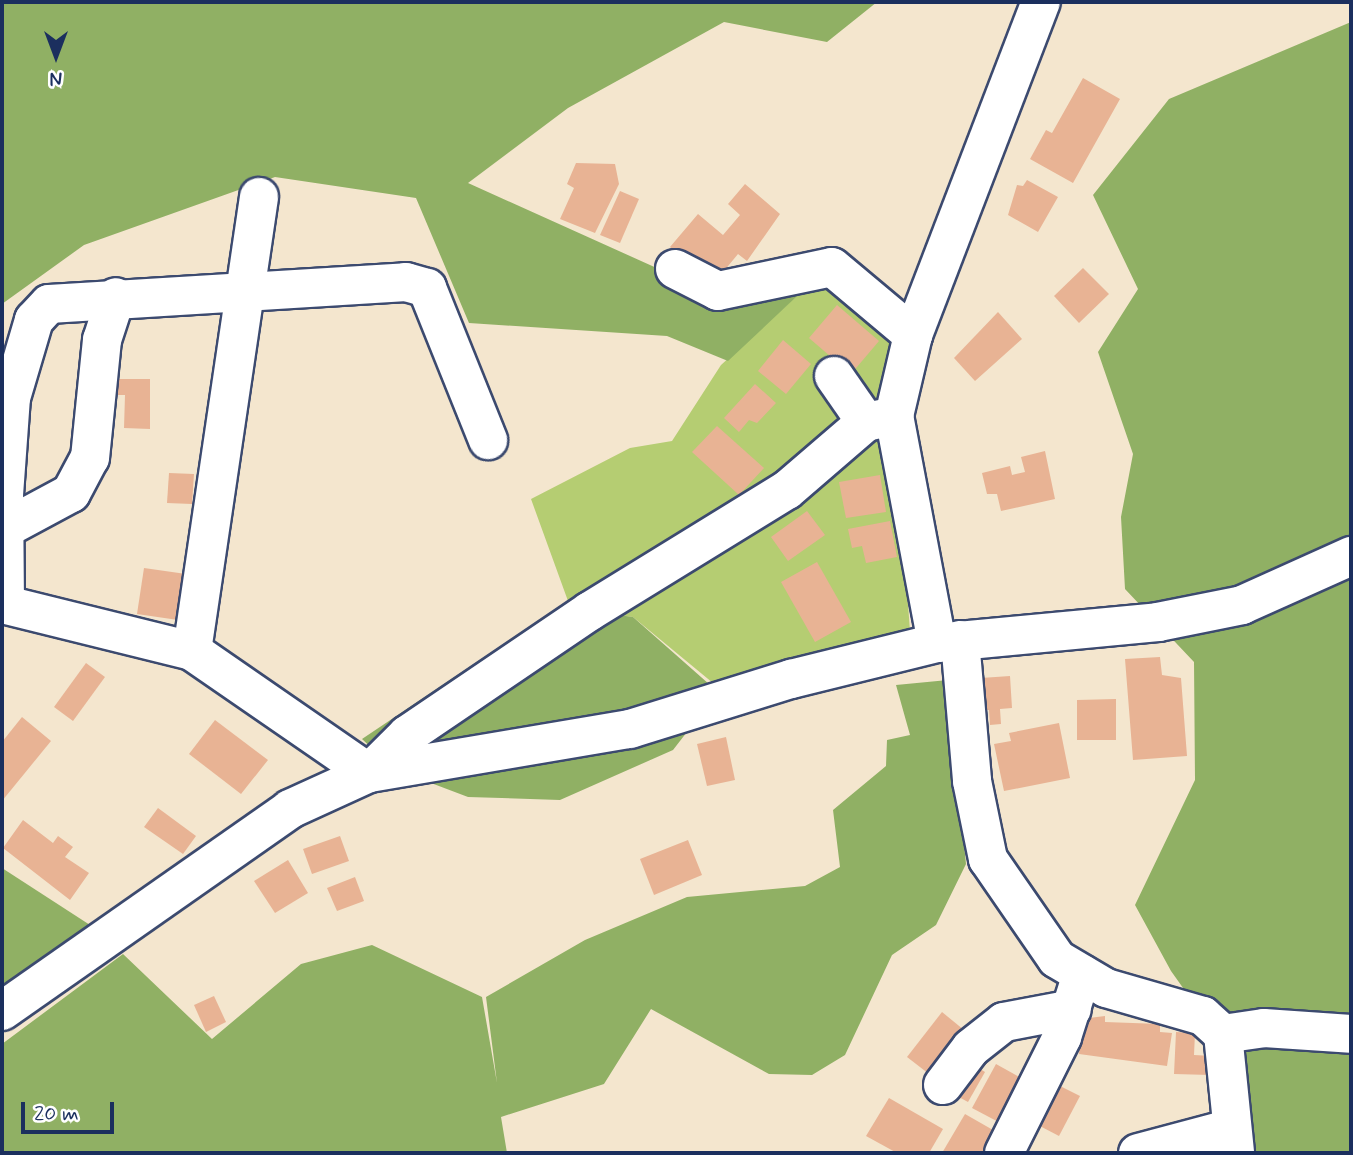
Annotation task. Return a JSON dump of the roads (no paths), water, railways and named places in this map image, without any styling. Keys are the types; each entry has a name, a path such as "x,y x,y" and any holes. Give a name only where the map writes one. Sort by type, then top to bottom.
{"street":[{"path":"369,773 407,735 590,611 787,490 880,419 1041,2"},
{"path":"192,651 259,197"},
{"path":"675,269 718,291 831,267 913,335"},
{"path":"369,773 192,651 3,604 11,398 34,320 49,304 116,297 245,295 405,282 427,288 488,440"},
{"path":"4,529 71,494 90,458 102,340 116,297"},
{"path":"834,376 880,419 949,642 988,859 1077,992 1062,1037 1004,1153"},
{"path":"2,1011 290,809 369,773 630,729 791,679 949,642 1158,622 1242,605 1351,556"},
{"path":"943,1085 971,1048 1004,1022 1077,992 1106,988 1203,1016 1223,1034 1233,1141 1138,1153"},
{"path":"1223,1034 1264,1028 1351,1034"}]}
